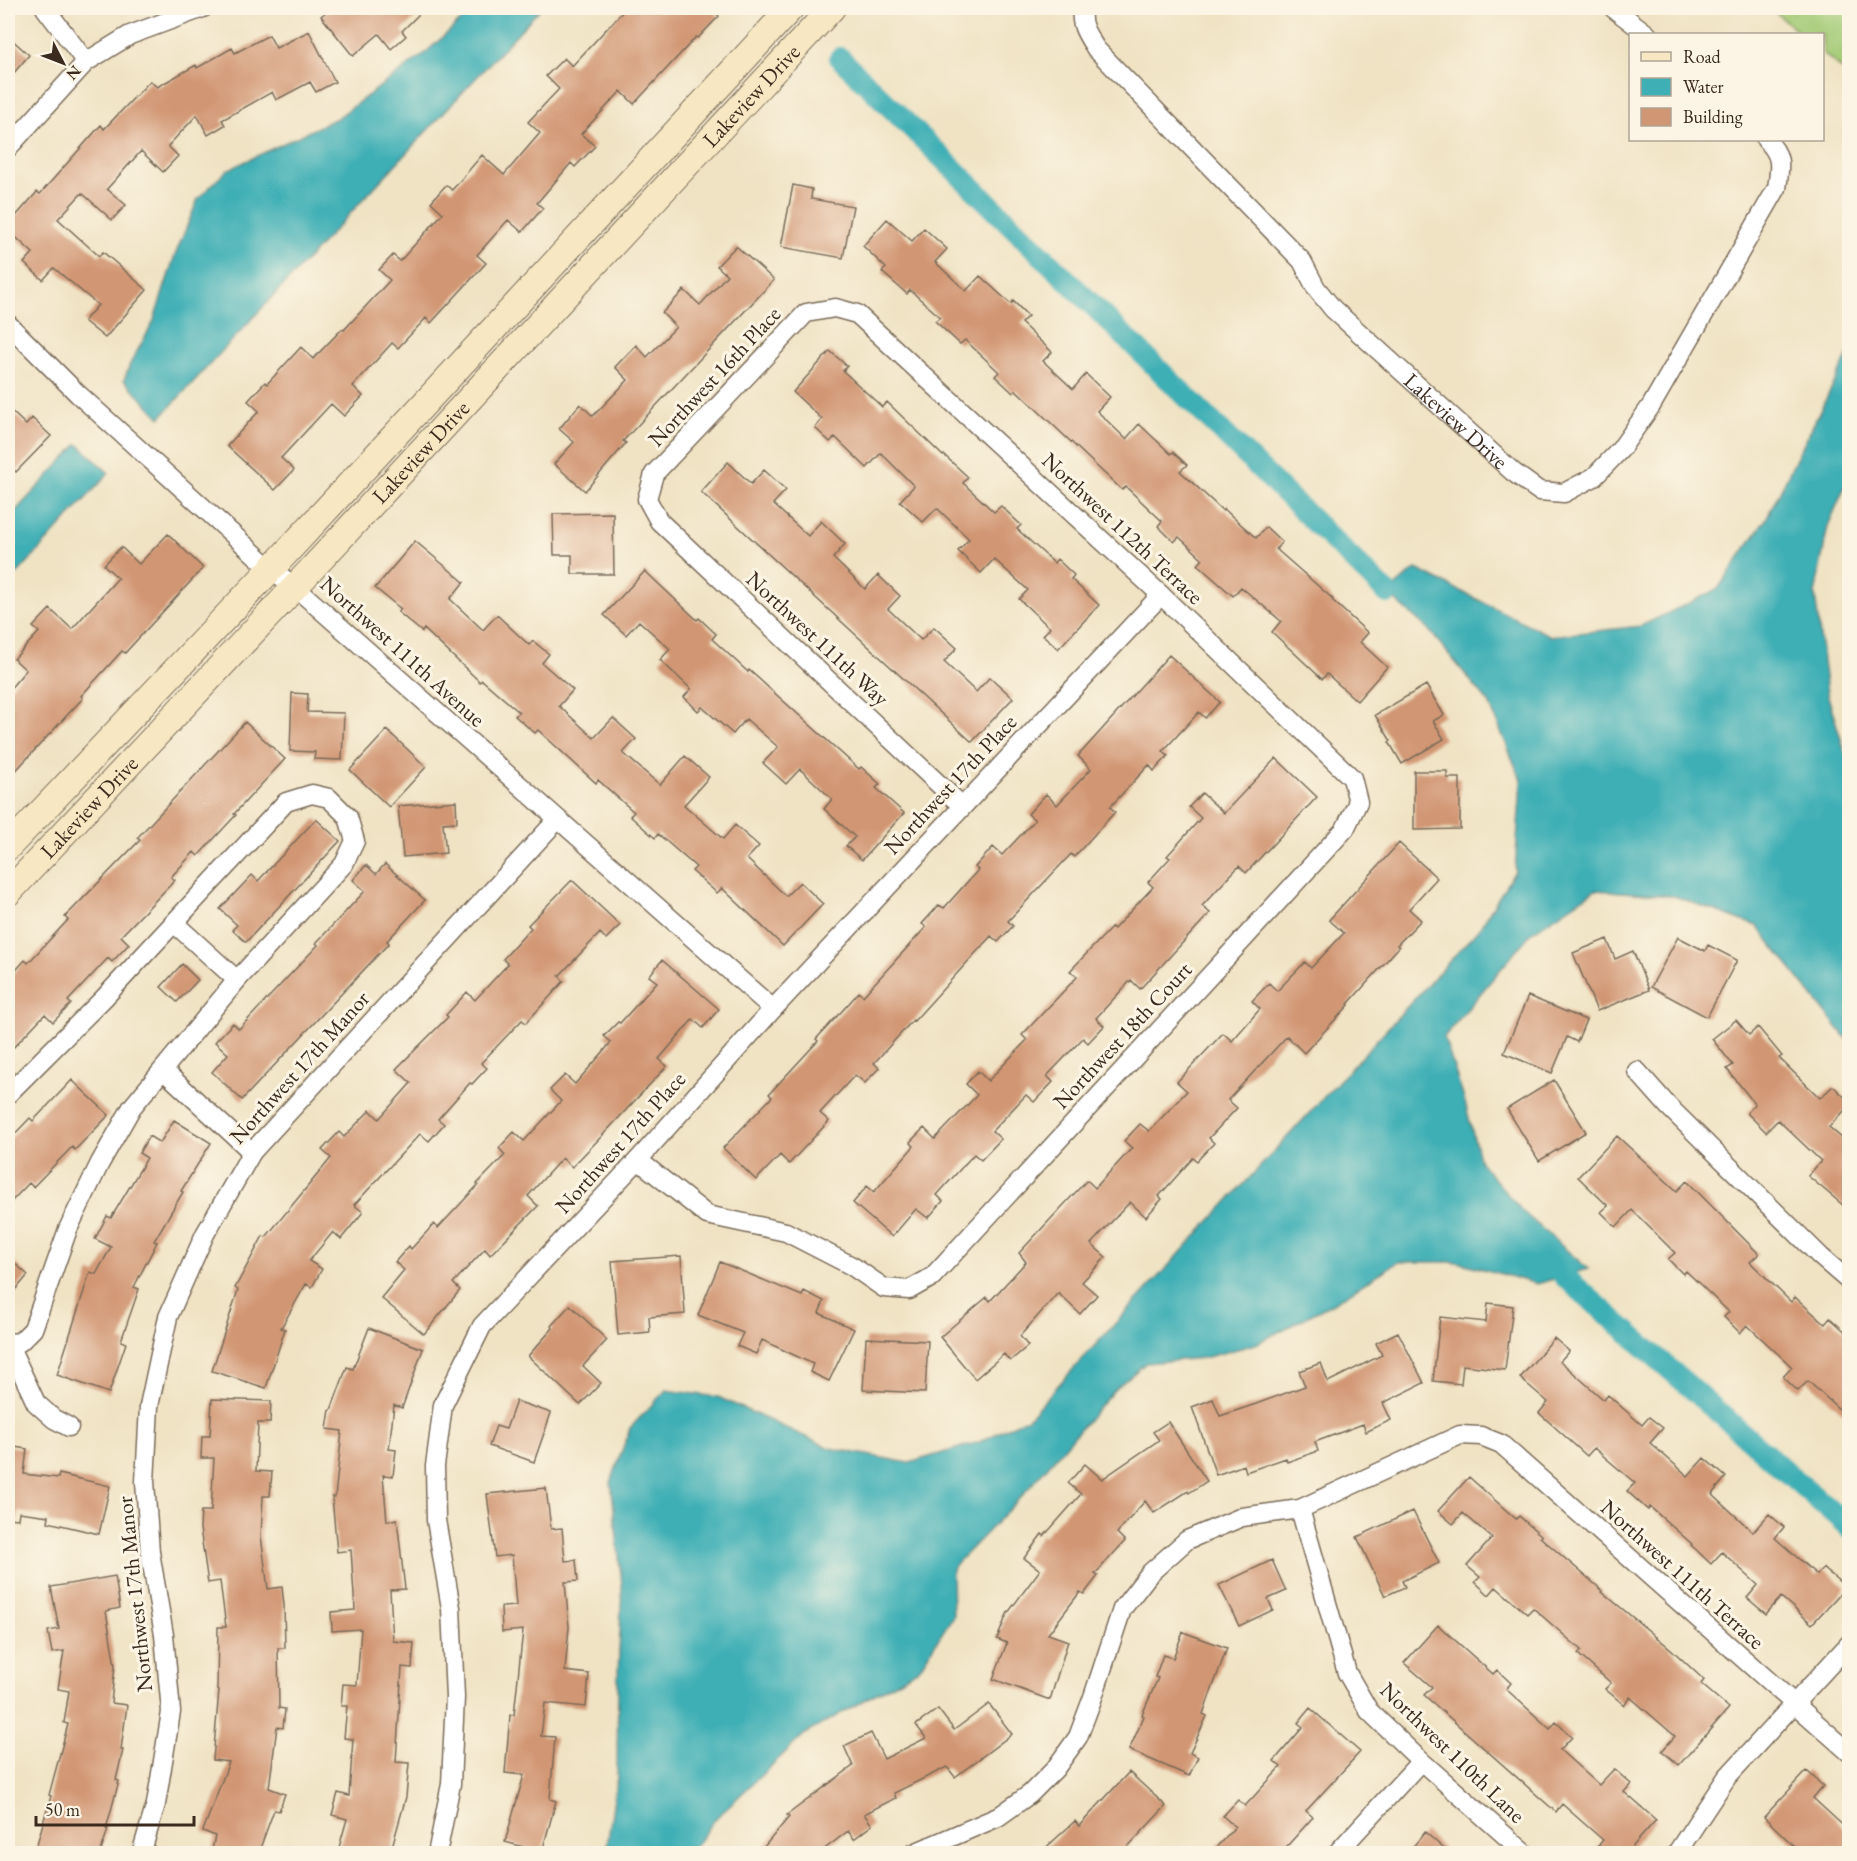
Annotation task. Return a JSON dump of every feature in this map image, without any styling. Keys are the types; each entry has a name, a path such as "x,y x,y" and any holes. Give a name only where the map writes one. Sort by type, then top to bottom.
{"street":[{"path":"45,8 86,62"},
{"path":"8,148 86,62 130,35 203,8"},
{"name":"Lakeview Drive","path":"8,847 272,569 791,8"},
{"name":"Lakeview Drive","path":"8,893 832,8"},
{"name":"Lakeview Drive","path":"1083,8 1081,10 1083,28 1096,49 1302,261 1316,288 1333,309 1513,472 1539,491 1564,493 1594,477 1620,450 1651,406 1777,188 1781,164 1775,148 1767,141"},
{"path":"1613,8 1646,33"},
{"name":"Northwest 16th Place","path":"647,499 654,474 806,313 835,308"},
{"name":"Northwest 112th Terrace","path":"835,308 857,314 1161,595 1352,778 1358,802"},
{"name":"Northwest 111th Avenue","path":"8,324 78,394 272,569 772,1009"},
{"name":"Northwest 111th Way","path":"647,499 659,521 962,806"},
{"name":"Northwest 17th Place","path":"437,1854 451,1784 455,1697 452,1608 436,1520 435,1466 443,1405 482,1326 639,1160 772,1009 1161,595"},
{"path":"8,1094 104,998 286,802 312,794 329,798 348,817 355,842 344,864 237,980 132,1107 100,1162 68,1228 33,1329 20,1342 8,1343 36,1403 54,1419 69,1427"},
{"name":"Northwest 18th Court","path":"639,1160 707,1215 786,1232 852,1266 884,1288 909,1290 932,1277 1345,829 1358,802"},
{"name":"Northwest 17th Manor","path":"141,1854 156,1804 171,1712 164,1635 150,1552 146,1482 149,1406 168,1317 205,1234 252,1152 557,820"},
{"path":"174,923 237,980"},
{"path":"163,1070 252,1152"},
{"path":"1637,1071 1677,1114 1821,1257 1850,1282"},
{"name":"Northwest 111th Terrace","path":"1300,1509 1460,1435 1481,1436 1501,1444 1850,1754"},
{"path":"912,1854 998,1817 1030,1794 1055,1769 1078,1737 1122,1609 1150,1573 1187,1540 1242,1517 1300,1509"},
{"name":"Northwest 110th Lane","path":"1300,1509 1347,1673 1369,1711 1421,1761 1526,1854"},
{"path":"1676,1854 1727,1777 1850,1643"},
{"path":"1335,1854 1421,1761"}],"green space":[{"path":"1770,8 1849,8 1849,76 1824,54 1824,33 1800,33"}],"water":[{"path":"475,8 541,8 160,418 124,380 130,364 153,323 174,258 198,199 227,170 337,118 424,54"},
{"path":"1849,353 1849,477 1828,526 1815,594 1827,693 1849,765 1849,1042 1757,926 1674,896 1595,890 1531,933 1444,1037 1465,1102 1480,1162 1522,1211 1588,1269 1537,1284 1458,1262 1398,1262 1333,1303 1256,1344 1204,1358 1146,1363 1115,1389 1021,1497 952,1568 953,1616 919,1669 805,1734 716,1818 690,1853 606,1853 617,1777 622,1585 611,1482 630,1428 666,1390 718,1397 830,1448 909,1463 979,1442 1028,1418 1479,929 1515,871 1521,780 1489,703 1428,629 1387,593 1416,569 1551,636 1641,626 1718,589 1766,519"},
{"path":"78,444 109,473 8,584 8,519"}],"building":[{"path":"331,8 425,8 402,31 406,36 391,49 379,34 353,56 321,16"},
{"path":"626,8 710,8 719,16 698,38 696,37 634,104 621,91 581,134 595,146 575,167 571,163 537,203 543,208 522,232 508,220 477,255 486,263 431,323 426,318 398,348 392,343 353,386 363,396 344,416 331,404 281,458 294,470 275,490 227,446 259,411 248,401 301,347 313,359 342,329 344,330 390,280 379,270 393,255 400,261 443,213 431,202 446,185 452,190 482,155 504,175 540,133 528,122 559,89 546,76 564,58 572,66"},
{"path":"309,31 335,82 316,92 310,82 276,100 272,92 222,120 225,125 208,135 197,115 168,146 178,156 163,172 141,151 107,189 126,205 112,220 82,193 58,219 99,256 103,252 147,290 105,338 84,321 98,305 54,268 43,280 24,263 33,253 8,230 8,225 37,192 40,194 101,125 104,129 150,81 157,87 232,48 235,53 269,35 276,48"},
{"path":"8,36 29,55 8,80"},
{"path":"793,185 812,189 811,199 853,206 843,258 781,247"},
{"path":"887,219 912,241 924,228 947,249 935,262 966,291 980,276 1011,304 1013,301 1028,316 1021,323 1052,352 1043,361 1073,389 1086,374 1110,397 1097,411 1126,439 1139,424 1171,454 1173,452 1187,465 1180,471 1223,511 1224,509 1256,538 1266,527 1282,542 1276,549 1368,633 1360,642 1387,667 1357,701 1327,674 1322,679 1272,632 1281,621 1241,587 1233,596 1198,565 1203,559 1179,537 1174,542 1158,526 1162,521 1126,487 1122,490 1016,390 1013,393 995,376 999,372 965,340 960,344 935,321 940,317 910,290 907,294 882,272 886,268 863,246"},
{"path":"736,246 774,280 623,441 626,443 585,491 554,464 574,442 559,429 580,404 593,416 628,380 615,367 636,345 647,357 676,327 662,313 684,290 700,305 727,275 717,266"},
{"path":"830,351 847,366 843,371 882,407 887,402 968,477 963,483 994,512 1001,506 1021,525 1017,529 1054,563 1057,559 1074,575 1071,579 1099,605 1058,649 1043,635 1050,628 1019,599 1028,590 994,559 981,573 958,551 969,539 937,508 923,522 900,501 914,486 881,453 867,468 835,437 830,442 815,428 822,419 793,392"},
{"path":"8,408 26,425 32,418 51,436 16,472 8,465"},
{"path":"728,462 751,484 764,470 786,490 773,504 808,536 821,521 845,544 833,558 865,589 878,575 900,596 888,609 921,640 934,627 957,648 944,662 976,692 990,677 1013,698 972,742 701,492"},
{"path":"613,513 614,574 572,574 572,555 554,555 553,514"},
{"path":"168,534 203,568 125,653 122,651 81,696 83,698 8,779 8,691 26,670 14,659 39,632 33,627 50,609 72,629 118,578 104,565 121,547 139,564"},
{"path":"415,541 464,582 450,599 483,630 497,615 529,645 533,641 549,654 542,663 573,690 559,706 594,738 613,718 636,739 623,753 660,785 685,756 709,777 684,805 723,839 735,825 759,846 747,859 786,896 800,882 823,904 783,946 722,888 717,893 692,871 696,867 658,834 655,838 630,816 634,812 598,780 596,783 538,730 535,733 515,716 519,712 482,680 480,682 424,629 422,632 398,612 401,609 375,588"},
{"path":"645,571 697,620 699,618 716,634 712,639 748,672 749,670 859,769 861,767 880,784 876,788 904,813 862,860 846,846 855,837 824,809 832,799 800,769 786,784 763,763 778,747 746,719 733,734 702,707 698,711 684,697 691,689 660,660 670,649 639,621 626,635 604,615"},
{"path":"1169,655 1220,702 1205,718 1199,712 1163,751 1168,756 1154,771 1149,765 1110,807 1115,812 1074,857 1071,854 1008,921 1013,926 998,942 991,936 874,1063 879,1068 865,1083 855,1075 820,1113 829,1121 789,1164 780,1155 756,1180 723,1148 772,1097 769,1094 859,992 863,996 926,927 922,924 939,905 944,908 978,870 975,867 993,847 1002,855 1035,820 1028,814 1046,794 1057,805 1091,769 1078,756"},
{"path":"1426,685 1444,715 1433,721 1444,739 1402,764 1375,715"},
{"path":"292,693 308,694 307,712 344,713 342,760 314,759 315,752 290,751"},
{"path":"245,722 285,759 198,856 194,852 171,877 175,880 121,936 129,944 112,962 108,958 68,1001 71,1004 53,1022 45,1014 8,1053 8,979 25,960 28,963 68,920 65,917 140,840 137,838"},
{"path":"387,730 426,767 389,807 350,770"},
{"path":"1276,758 1317,797 1246,873 1239,866 1202,906 1210,913 1140,989 1131,980 1096,1018 1104,1026 1088,1043 1083,1038 1047,1076 1053,1082 1034,1102 1026,1095 992,1131 1001,1139 981,1160 974,1154 937,1195 943,1201 928,1218 916,1209 892,1237 853,1203 867,1186 874,1192 914,1146 910,1142 924,1128 935,1139 977,1095 966,1084 978,1071 988,1081 1027,1040 1022,1035 1077,977 1070,971 1153,887 1148,882 1170,858 1167,856 1201,818 1189,807 1202,793 1224,813"},
{"path":"1414,771 1447,771 1447,778 1460,778 1460,829 1414,830"},
{"path":"456,801 457,822 443,823 446,853 403,857 398,806"},
{"path":"316,819 340,841 246,942 232,930 237,925 220,909 252,875 258,881"},
{"path":"1399,843 1437,878 1409,909 1421,920 1397,945 1399,947 1349,1005 1304,1053 1287,1036 1228,1100 1237,1108 1209,1138 1214,1143 1197,1161 1193,1158 1159,1196 1162,1199 1146,1217 1130,1202 1091,1244 1106,1257 1082,1282 1097,1295 1080,1314 1058,1293 1020,1336 1028,1346 1010,1361 1004,1354 975,1379 940,1337 987,1297 990,1301 1026,1262 1019,1253 1087,1180 1095,1188 1132,1148 1124,1141 1140,1124 1149,1131 1187,1091 1177,1082 1223,1033 1232,1041 1260,1009 1252,1001 1269,983 1277,991 1305,962 1311,968 1344,933 1329,920"},
{"path":"385,864 425,900 387,941 389,943 242,1100 212,1072 228,1054 215,1042 233,1023 239,1029 365,891 353,880 366,865 376,874"},
{"path":"572,880 620,925 606,939 600,933 559,976 564,981 526,1023 522,1020 481,1063 487,1068 472,1084 470,1083 438,1119 444,1124 429,1141 420,1134 354,1205 363,1212 341,1239 333,1232 309,1261 322,1269 312,1287 306,1284 281,1328 285,1329 266,1388 212,1371 238,1290 235,1288 263,1236 266,1237 331,1158 322,1150 339,1132 344,1137 370,1110 379,1119 411,1083 396,1069 448,1017 446,1015 467,992 475,1000 508,964 503,959 531,928 528,925"},
{"path":"1678,937 1705,951 1708,945 1737,960 1707,1017 1651,987"},
{"path":"1607,939 1615,959 1633,951 1649,990 1597,1011 1573,953"},
{"path":"662,960 719,1009 703,1028 693,1019 659,1059 667,1066 572,1167 562,1158 528,1196 538,1206 490,1255 485,1249 453,1283 460,1290 424,1334 381,1298 404,1270 395,1262 409,1246 411,1249 434,1224 438,1228 478,1185 505,1155 499,1148 514,1132 524,1141 561,1101 550,1090 565,1075 575,1084 604,1051 611,1042 604,1036 618,1022 620,1023 657,982 649,976"},
{"path":"182,964 198,980 177,1002 161,987"},
{"path":"1528,996 1586,1020 1577,1042 1567,1037 1552,1073 1504,1053"},
{"path":"1736,1020 1749,1035 1758,1027 1782,1056 1779,1058 1820,1098 1833,1086 1850,1102 1850,1105 1829,1127 1850,1145 1850,1211 1808,1176 1821,1161 1778,1120 1766,1132 1747,1113 1755,1104 1727,1069 1733,1065 1712,1039"},
{"path":"72,1080 109,1115 75,1150 72,1147 33,1187 29,1183 8,1205 8,1141 30,1118 33,1121"},
{"path":"1554,1080 1586,1132 1539,1161 1507,1109"},
{"path":"174,1120 211,1143 154,1241 157,1242 134,1287 139,1289 121,1341 126,1343 109,1393 57,1375 90,1272 96,1274 111,1247 95,1239 107,1216 111,1218 147,1158 139,1153 149,1136 160,1143"},
{"path":"1617,1136 1677,1191 1687,1181 1759,1254 1750,1262 1791,1302 1795,1297 1825,1324 1830,1318 1850,1336 1850,1419 1808,1381 1798,1391 1783,1377 1792,1367 1747,1325 1740,1333 1724,1317 1729,1312 1686,1271 1683,1274 1668,1259 1675,1253 1632,1210 1616,1227 1601,1212 1608,1206 1578,1177"},
{"path":"681,1256 685,1314 649,1317 650,1332 618,1335 612,1261"},
{"path":"8,1257 28,1275 8,1299"},
{"path":"720,1262 802,1296 804,1291 824,1301 819,1313 854,1329 829,1381 810,1372 813,1364 762,1340 756,1354 737,1346 743,1333 698,1315"},
{"path":"1488,1303 1513,1306 1505,1370 1463,1365 1461,1384 1433,1381 1440,1317 1486,1322"},
{"path":"570,1305 607,1340 583,1366 601,1383 580,1405 528,1356"},
{"path":"369,1328 423,1349 402,1408 394,1405 389,1449 396,1450 393,1476 383,1475 387,1521 397,1519 405,1589 390,1590 393,1641 414,1643 412,1668 402,1667 396,1762 409,1763 406,1797 390,1854 347,1854 338,1851 347,1819 332,1815 338,1793 349,1796 353,1739 344,1738 347,1706 341,1706 343,1684 357,1685 361,1629 332,1631 331,1612 355,1610 351,1550 337,1552 332,1497 335,1497 342,1431 327,1429 330,1410 347,1367 353,1369"},
{"path":"1398,1332 1424,1383 1383,1403 1391,1420 1366,1432 1363,1424 1315,1442 1318,1451 1287,1462 1286,1458 1246,1472 1244,1465 1216,1475 1192,1407 1213,1399 1220,1416 1256,1404 1305,1386 1299,1371 1321,1363 1328,1382 1382,1355 1376,1343"},
{"path":"866,1338 928,1341 925,1393 863,1390"},
{"path":"1554,1338 1569,1351 1560,1361 1604,1400 1608,1395 1642,1425 1649,1417 1663,1428 1650,1443 1688,1476 1704,1458 1726,1477 1712,1494 1753,1532 1769,1514 1784,1527 1775,1538 1817,1575 1823,1568 1846,1587 1812,1624 1781,1597 1766,1614 1747,1598 1758,1585 1722,1552 1711,1564 1650,1507 1648,1510 1627,1491 1635,1483 1594,1448 1587,1456 1539,1413 1548,1402 1520,1378"},
{"path":"212,1399 271,1401 270,1423 258,1423 256,1471 272,1472 270,1496 263,1496 261,1536 268,1589 282,1587 284,1605 285,1648 278,1648 279,1708 285,1709 283,1728 277,1727 269,1788 285,1794 279,1811 274,1810 258,1854 211,1854 215,1836 203,1831 229,1762 213,1760 219,1690 217,1690 218,1627 226,1627 220,1581 208,1583 200,1528 201,1511 211,1511 214,1458 201,1458 202,1436 210,1436"},
{"path":"516,1401 551,1413 534,1462 489,1446 496,1426 506,1429"},
{"path":"1168,1422 1207,1481 1154,1513 1145,1501 1117,1533 1125,1541 1095,1574 1098,1576 1084,1594 1080,1592 1048,1634 1068,1641 1050,1700 993,1679 1007,1643 997,1639 1007,1614 1040,1570 1024,1558 1042,1534 1044,1536 1081,1494 1068,1483 1085,1464 1102,1479 1159,1440 1153,1432"},
{"path":"8,1446 27,1449 24,1474 58,1478 59,1474 110,1486 99,1534 48,1522 49,1516 19,1512 18,1519 8,1518"},
{"path":"1469,1477 1516,1519 1519,1516 1602,1592 1671,1649 1704,1680 1701,1684 1729,1708 1679,1765 1662,1751 1675,1736 1630,1697 1624,1705 1605,1689 1611,1683 1578,1654 1581,1650 1533,1608 1527,1614 1496,1587 1489,1595 1475,1582 1480,1577 1467,1566 1492,1538 1463,1513 1453,1524 1438,1511"},
{"path":"546,1488 551,1529 562,1528 565,1561 576,1560 578,1581 565,1582 569,1627 565,1671 589,1674 586,1707 545,1703 541,1736 555,1737 550,1799 556,1801 542,1852 505,1842 524,1775 505,1773 510,1715 514,1715 523,1630 502,1632 501,1607 516,1606 512,1555 495,1557 487,1494"},
{"path":"1413,1511 1439,1563 1402,1581 1405,1587 1385,1596 1357,1537"},
{"path":"1272,1560 1286,1591 1268,1599 1273,1610 1239,1626 1219,1585"},
{"path":"115,1576 120,1608 106,1611 115,1666 111,1703 127,1705 121,1750 123,1750 116,1780 119,1781 106,1829 108,1829 100,1854 34,1854 68,1724 64,1723 69,1691 58,1689 64,1651 52,1653 48,1631 59,1629 51,1587"},
{"path":"1438,1625 1493,1674 1497,1670 1511,1683 1506,1689 1550,1729 1556,1722 1572,1737 1560,1750 1599,1785 1614,1769 1631,1784 1624,1792 1656,1820 1626,1854 1591,1854 1603,1840 1562,1804 1556,1812 1424,1695 1432,1687 1404,1663"},
{"path":"1183,1632 1227,1648 1203,1714 1207,1716 1190,1753 1198,1757 1189,1776 1129,1750 1158,1678 1155,1677 1163,1655 1173,1658"},
{"path":"989,1704 1012,1734 955,1777 947,1767 894,1793 896,1798 864,1814 872,1825 854,1839 848,1831 818,1854 758,1854 789,1817 787,1815 853,1766 844,1746 871,1733 884,1759 926,1738 916,1725 938,1709 954,1730"},
{"path":"1310,1708 1360,1752 1306,1811 1313,1817 1280,1854 1210,1854 1235,1827 1223,1816 1238,1800 1245,1806 1281,1767 1274,1761 1303,1727 1298,1723"},
{"path":"1807,1771 1823,1786 1813,1798 1850,1832 1850,1854 1786,1854 1794,1846 1764,1817"},
{"path":"1129,1772 1166,1806 1121,1854 1039,1854 1075,1821 1079,1826"},
{"path":"1425,1832 1450,1854 1407,1854"}],"waterway":[{"path":"840,58 1387,593"},
{"path":"1564,1276 1850,1528"}]}
